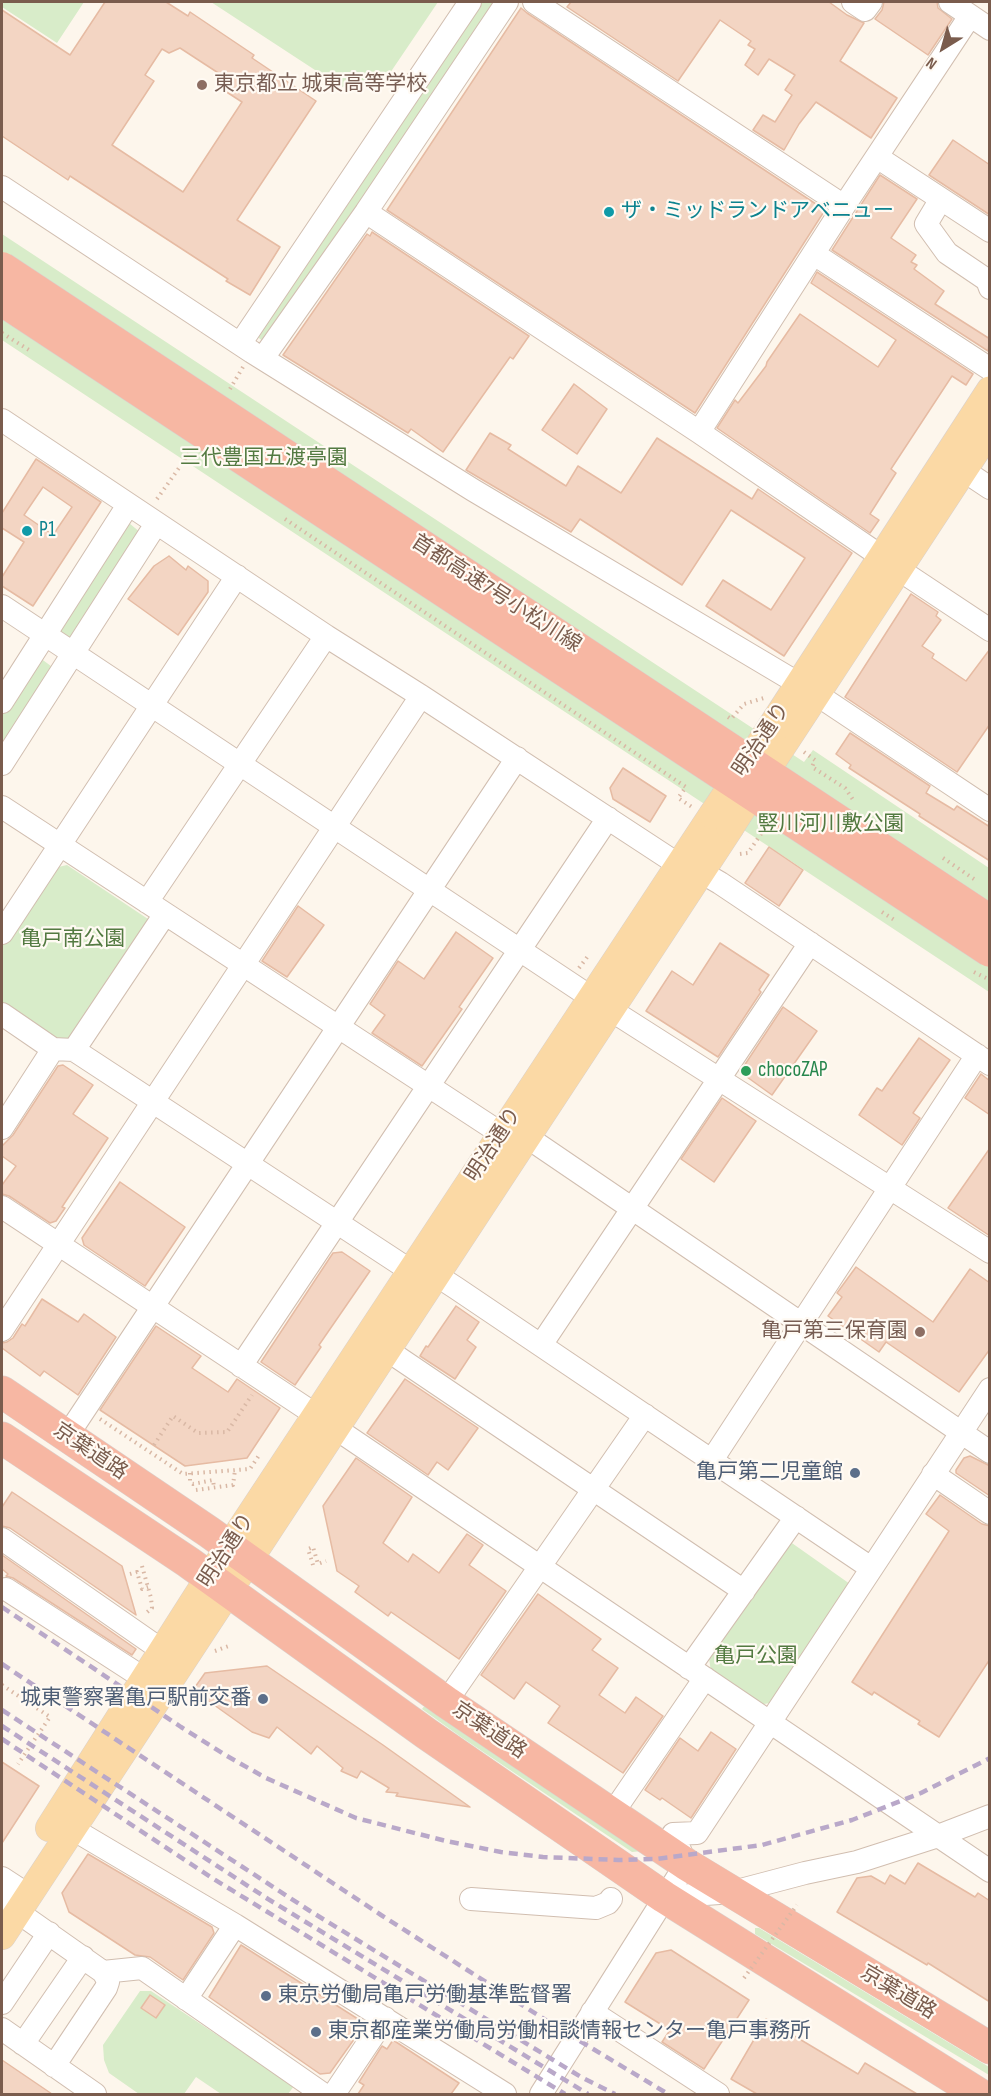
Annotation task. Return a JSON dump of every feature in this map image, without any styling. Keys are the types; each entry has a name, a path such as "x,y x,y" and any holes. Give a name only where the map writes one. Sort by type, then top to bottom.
{"highway":[{"name":"首都高速7号小松川線","path":"2,268 990,921"},
{"name":"首都高速7号小松川線","path":"2,300 990,951"},
{"name":"京葉道路","path":"2,1392 239,1553 446,1702 686,1864 990,2048"},
{"name":"京葉道路","path":"5,1447 219,1584 427,1734 664,1897 979,2094"}],"main road":[{"name":"明治通り","path":"10,1896 71,1828 219,1584 690,868 712,817 771,745 890,563 990,390"},
{"name":"明治通り","path":"890,563 963,470 990,430"},
{"name":"明治通り","path":"326,1422 387,1350 424,1273"},
{"name":"明治通り","path":"2,1936 10,1896 163,1651 219,1584"}],"street":[{"path":"240,344 470,2"},
{"path":"262,358 366,212 507,2"},
{"path":"534,2 844,206"},
{"path":"853,2 865,10 871,2"},
{"path":"950,2 990,29"},
{"path":"699,432 844,206 970,16"},
{"path":"877,157 990,231"},
{"path":"2,187 262,358 473,490 807,690 990,810"},
{"path":"941,199 926,225 947,253 987,280 990,288"},
{"path":"366,212 699,432 990,630"},
{"path":"814,254 990,369"},
{"path":"2,420 326,636 608,818 810,943 986,1060 889,1188 712,1460"},
{"path":"963,470 990,488"},
{"path":"2,702 128,505"},
{"path":"2,764 156,524"},
{"path":"2,933 237,576"},
{"path":"2,606 601,1004 990,1252"},
{"path":"2,1128 64,1049 156,908 240,764 326,636"},
{"path":"2,1330 421,696"},
{"path":"67,1436 517,758"},
{"path":"2,807 429,1086 514,1135 632,1209 990,1452"},
{"path":"241,1366 608,818"},
{"path":"541,1345 810,943"},
{"path":"2,1014 153,1102 337,1223 541,1345 871,1568"},
{"path":"2,1207 326,1422 990,1871"},
{"path":"387,1350 744,1591"},
{"path":"541,2094 686,1864 673,1834 698,1833 990,1389"},
{"path":"446,1702 645,1415"},
{"path":"933,1474 990,1513"},
{"path":"612,1814 744,1591 796,1517"},
{"path":"2,1539 163,1651"},
{"path":"6,1589 145,1679"},
{"path":"664,1897 733,1892 857,1862 938,1836 990,1815"},
{"path":"71,1828 236,1924 505,2094"},
{"path":"10,1896 49,1933 103,1972 108,1982 54,2066"},
{"path":"471,1899 596,1908 608,1903 611,1899"},
{"path":"186,1999 236,1924"},
{"path":"2,2003 49,1933"},
{"path":"23,2044 83,1957"},
{"path":"103,1972 142,1968 323,2094"},
{"path":"592,2012 718,2094"},
{"path":"334,2094 385,2018"},
{"path":"2,2030 95,2094"}],"path":[{"path":"2,333 31,352"},
{"path":"179,448 198,461"},
{"path":"278,514 686,787 678,798 712,817"},
{"path":"154,1445 173,1416 198,1433 227,1432 262,1380"},
{"path":"96,1417 183,1474 250,1469 263,1451"},
{"path":"196,1490 233,1485 235,1470"},
{"path":"190,1473 190,1482 193,1484 213,1480 214,1487"},
{"path":"313,1565 308,1549 313,1547 318,1564 326,1561"},
{"path":"142,1566 152,1608 144,1615"},
{"path":"130,1574 137,1572 142,1589 148,1587"},
{"path":"2,1684 50,1717 18,1764"},
{"path":"744,1978 797,1905"}],"green space":[{"path":"2,2 84,2 57,43 2,7"},
{"path":"211,2 438,2 388,76 341,87"},
{"path":"474,2 502,2 267,344 252,333"},
{"name":"竪川河川敷公園","path":"2,234 804,762 813,750 989,868 989,992 2,340"},
{"path":"123,518 141,533 71,642 54,630"},
{"path":"36,655 55,669 2,752 2,711"},
{"name":"亀戸南公園","path":"67,865 148,919 150,927 72,1041 58,1043 2,1004 2,945 54,868"},
{"name":"亀戸公園","path":"789,1541 850,1584 770,1703 758,1705 711,1672 709,1658"},
{"path":"426,1704 642,1851 632,1852 461,1737 422,1709"},
{"path":"755,1928 759,1928 989,2067 989,2075 755,1934"},
{"path":"140,1991 151,1991 294,2086 288,2094 221,2094 196,2077 184,2094 139,2094 109,2073 104,2060 103,2045"}],"building":[{"path":"105,2 166,2 188,16 190,12 254,55 252,58 316,101 237,220 280,247 250,295 70,176 68,180 2,136 2,10 70,55","holes":["180,48 226,78 225,91 242,102 183,192 112,145 154,81 145,75 162,49 169,53"]},
{"path":"571,2 829,2 847,15 864,23 840,61 897,98 871,138 816,102 799,124 784,150 753,130 763,115 775,122 792,95 785,90 795,75 769,59 758,75 745,65 755,49 748,45 751,41 720,20 678,81 567,7"},
{"path":"884,2 937,2 938,8 952,19 928,55 875,19 882,10"},
{"name":"ザ・ミッドランドアベニュー","path":"521,8 825,210 695,413 387,210"},
{"path":"953,140 990,165 990,215 929,175"},
{"path":"880,175 917,199 891,238 916,255 911,262 917,265 914,269 944,291 935,304 990,339 988,351 832,250"},
{"path":"372,232 529,336 513,359 510,357 443,452 411,429 408,433 283,355 367,234 370,236"},
{"path":"817,272 973,374 966,385 952,376 891,469 896,473 870,514 879,520 870,533 717,428 735,400 738,403 766,366 800,314 878,367 896,340 811,283"},
{"path":"574,384 607,409 577,454 542,430"},
{"path":"490,433 511,445 508,449 566,486 578,466 621,493 657,438 752,499 758,489 852,553 784,656 706,606 723,580 771,610 805,558 731,510 682,585 580,519 571,532 466,470"},
{"name":"P1","path":"36,459 101,502 33,606 2,586 2,577 24,542 2,528 2,513","holes":["43,487 72,507 53,535 24,515"]},
{"path":"169,556 186,570 188,566 208,581 208,592 178,635 128,599 154,566"},
{"path":"911,594 938,612 936,616 941,620 922,646 934,654 932,658 966,681 990,649 990,724 957,772 845,697"},
{"path":"850,733 930,786 926,793 954,810 957,806 990,827 990,861 849,768 851,765 836,754"},
{"path":"623,768 666,796 650,822 613,799 610,788"},
{"path":"769,847 803,870 779,906 745,883"},
{"path":"298,906 324,925 287,977 262,961"},
{"path":"456,932 493,958 459,1007 462,1009 422,1066 372,1033 385,1015 370,1004 398,961 424,979"},
{"path":"720,943 769,975 759,990 761,992 718,1057 646,1011 672,971 693,985"},
{"path":"783,1007 817,1031 772,1095 740,1072"},
{"path":"919,1038 950,1060 913,1113 920,1118 902,1145 859,1115 877,1088 882,1091"},
{"path":"63,1065 93,1085 73,1114 108,1138 62,1207 65,1208 56,1221 50,1223 9,1196 2,1194 2,1185 16,1166 2,1156 2,1146 13,1135 58,1066"},
{"path":"981,1074 990,1081 990,1115 965,1098"},
{"path":"722,1098 756,1121 714,1182 681,1159"},
{"path":"990,1148 990,1236 948,1208"},
{"path":"120,1182 185,1227 145,1286 84,1245 82,1238"},
{"path":"342,1252 370,1271 319,1345 321,1347 295,1385 261,1362 333,1253"},
{"name":"亀戸第三保育園","path":"856,1267 933,1322 970,1269 990,1283 990,1349 959,1392 886,1342 879,1352 828,1316 842,1297 837,1293"},
{"path":"42,1299 78,1322 84,1314 116,1337 78,1395 44,1371 40,1376 2,1348 2,1343 13,1338 22,1324 25,1326"},
{"path":"456,1306 479,1322 467,1340 476,1347 455,1379 420,1356"},
{"path":"156,1326 201,1356 192,1368 228,1392 237,1379 280,1408 247,1458 185,1466 100,1410"},
{"path":"405,1379 478,1428 448,1470 437,1462 428,1475 367,1433"},
{"path":"970,1456 990,1466 990,1496 956,1473 964,1458"},
{"path":"356,1458 412,1497 383,1543 408,1562 413,1554 439,1573 467,1534 483,1545 469,1565 506,1591 459,1659 391,1612 388,1616 355,1592 359,1586 337,1571 323,1506"},
{"path":"12,1492 122,1566 136,1615 10,1528 2,1526 2,1507"},
{"path":"940,1495 982,1524 990,1526 990,1659 939,1737 918,1724 920,1721 874,1692 872,1695 852,1682 949,1531 926,1514"},
{"path":"2,1555 136,1649 132,1655 13,1578 6,1576 8,1574 2,1569"},
{"path":"538,1594 601,1639 592,1650 618,1668 599,1695 625,1713 636,1697 663,1716 623,1773 548,1723 560,1706 526,1682 514,1699 481,1675"},
{"path":"267,1666 470,1807 396,1796 398,1793 386,1792 389,1788 361,1771 357,1778 341,1771 343,1768 317,1746 311,1754 277,1727 269,1738 252,1732 193,1690 205,1673"},
{"path":"711,1732 736,1749 691,1818 662,1798 660,1800 645,1790 680,1738 698,1751"},
{"path":"2,1762 39,1786 2,1843"},
{"path":"88,1854 212,1927 214,1933 183,1980 150,1957 135,1955 69,1912 62,1893"},
{"path":"918,1863 975,1897 978,1893 990,1901 990,2002 928,1963 927,1965 837,1912 857,1878 871,1876 885,1884 890,1875 905,1884"},
{"path":"241,1945 358,2019 360,2031 330,2073 320,2074 209,1997"},
{"path":"671,1950 749,2000 704,2069 662,2042 670,2030 625,2002 656,1953"},
{"path":"150,1995 165,2005 156,2018 141,2008"},
{"path":"766,2019 858,2074 865,2063 917,2094 757,2094 731,2079"},
{"path":"393,2040 459,2083 451,2094 358,2094 364,2085 359,2082 382,2046 387,2049"},
{"path":"2,2060 52,2094 2,2094"}],"railway":[{"path":"2,1607 181,1727 266,1778 356,1818 446,1841 501,1852 543,1857 656,1859 762,1845 852,1820 921,1793 990,1758"},
{"path":"2,1664 381,1915 555,2026 668,2094"},
{"path":"2,1710 310,1911 581,2077 615,2094"},
{"path":"2,1726 268,1899 588,2094"},
{"path":"2,1739 212,1878 565,2094"}],"place":[{"name":"東京都立 城東高等学校","path":"202,85"},
{"name":"ザ・ミッドランドアベニュー","path":"609,212"},
{"name":"P1","path":"27,531"},
{"name":"chocoZAP","path":"746,1071"},
{"name":"亀戸第三保育園","path":"920,1332"},
{"name":"亀戸第二児童館","path":"855,1473"},
{"name":"城東警察署亀戸駅前交番","path":"263,1699"},
{"name":"東京労働局亀戸労働基準監督署","path":"266,1996"},
{"name":"東京都産業労働局労働相談情報センター亀戸事務所","path":"316,2032"}],"park label":[{"name":"三代豊国五渡亭園","path":"264,459"}]}
